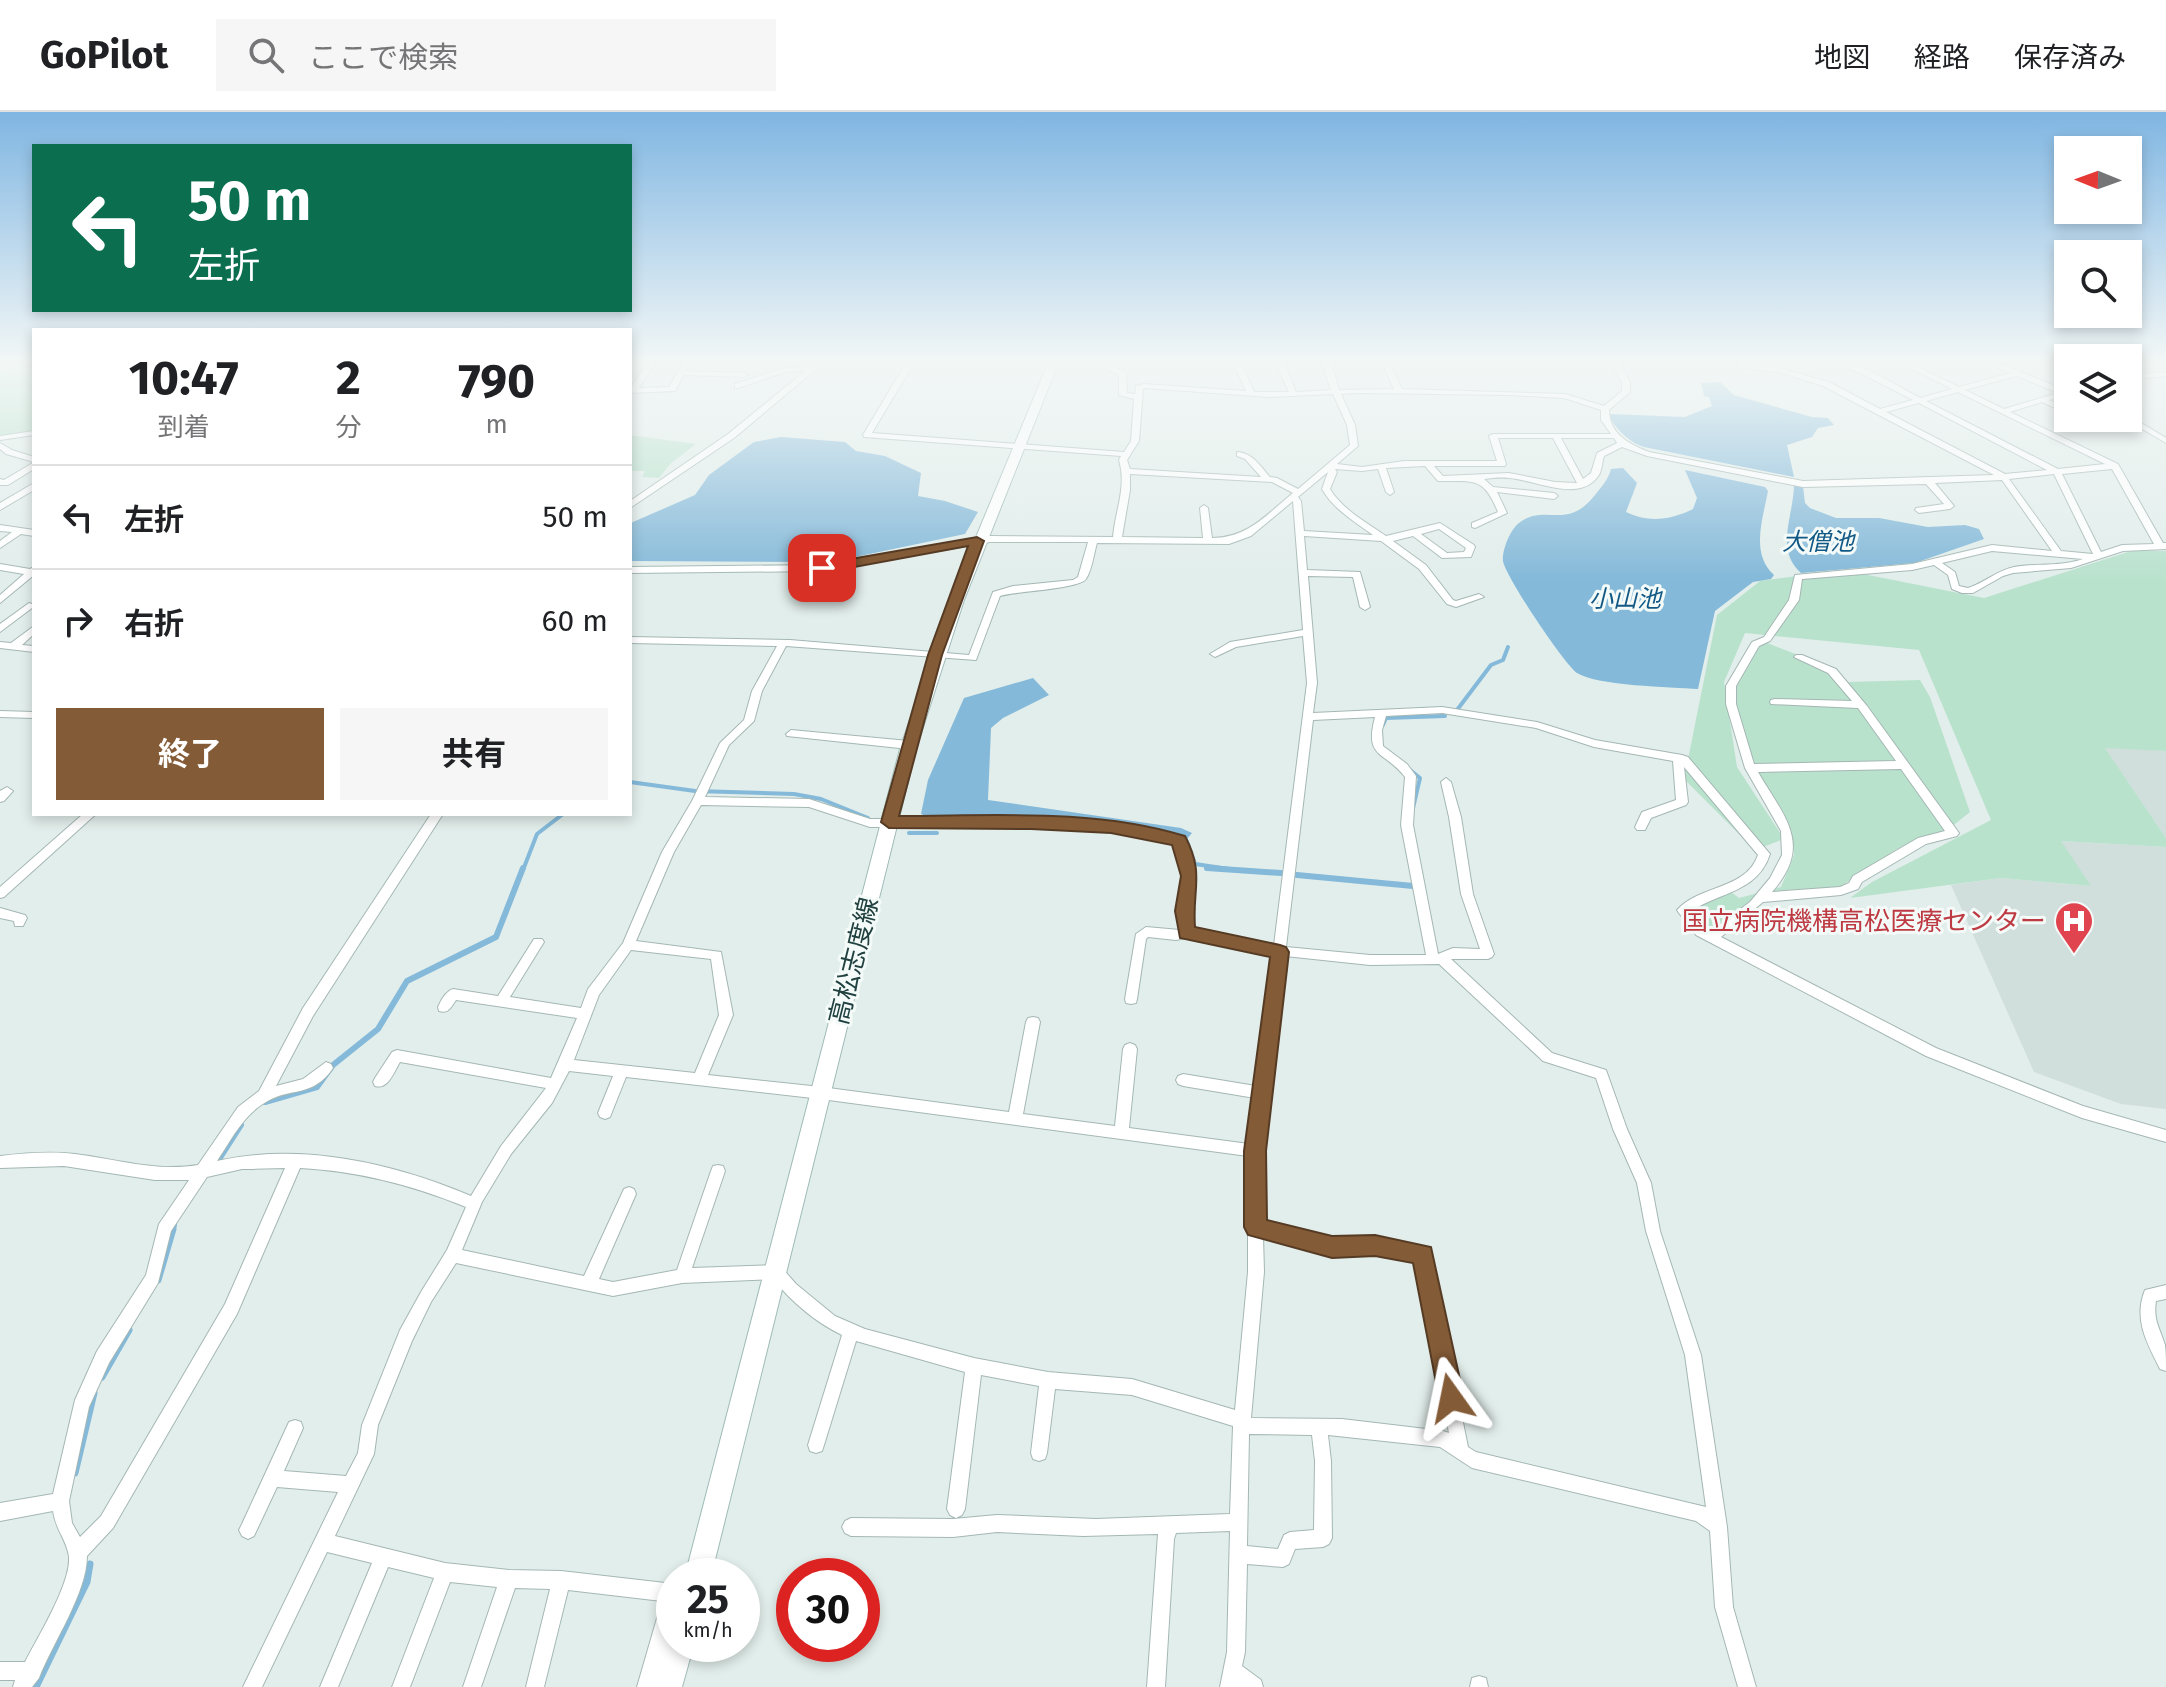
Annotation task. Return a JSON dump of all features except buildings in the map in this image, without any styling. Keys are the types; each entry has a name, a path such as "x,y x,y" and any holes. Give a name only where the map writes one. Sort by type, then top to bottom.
{"main road":[{"name":"高松志度線","path":"703,1558 909,745 935,655 977,541 1022,434"},
{"path":"668,1687 675,1662"}],"street":[{"path":"0,438 24,434"},
{"path":"632,504 733,434"},
{"path":"867,434 1125,454"},
{"path":"1117,541 1128,471 1123,460 1136,434"},
{"path":"632,570 822,568 977,541 1229,541 1248,534 1354,446 1353,434"},
{"path":"1616,434 1620,440"},
{"path":"1925,434 2004,477 2058,553"},
{"path":"1986,434 2057,472 2096,556"},
{"path":"1937,563 1952,574 1955,587 1975,591 1997,575 2013,570 2068,566 2122,548 2163,545 2115,466 2052,434"},
{"path":"1329,466 1382,468 1404,463 1502,464 1493,436 1620,440 1647,454 1803,484 2004,477 2115,466"},
{"path":"1556,436 1582,485"},
{"path":"1429,465 1441,479 1509,475 1563,486 1582,485 1595,474 1600,455 1620,440"},
{"path":"0,445 32,462"},
{"path":"1240,454 1248,457 1267,479 1296,494"},
{"path":"2,484 32,464"},
{"path":"1329,466 1333,472 1327,483 1327,495 1333,503 1421,566 1450,602 1456,604 1479,597"},
{"path":"1382,468 1390,492"},
{"path":"1128,471 1267,479"},
{"path":"1475,477 1490,489 1503,513 1475,525"},
{"path":"1246,478 1246,491"},
{"path":"1919,510 1950,506 1928,481"},
{"path":"0,507 32,487"},
{"path":"1490,489 1554,496"},
{"path":"1254,1687 1231,1678 1236,1652 1242,1423 1256,1272 1255,1151 1312,683 1296,494"},
{"path":"1204,508 1208,542"},
{"path":"1299,533 1386,538 1440,526 1471,547 1468,555 1445,556 1415,533"},
{"path":"0,528 32,533"},
{"path":"0,545 19,531"},
{"path":"632,640 783,643 973,658 996,594 1013,589 1075,583 1082,578 1093,540"},
{"path":"1711,938 1760,898 1775,881 1788,855 1787,831 1750,768 1731,704 1731,686 1755,644 1767,639 1794,600 1798,577 1937,563 1992,548 2096,556"},
{"path":"0,567 32,571"},
{"path":"0,600 32,571"},
{"path":"1302,573 1357,574 1365,607"},
{"path":"1362,595 1375,595"},
{"path":"0,629 29,606"},
{"path":"13,647 32,631"},
{"path":"1215,654 1233,644 1307,632"},
{"path":"252,1687 366,1454 370,1425 406,1336 452,1255 474,1204 506,1150 547,1099 565,1065 601,978 628,945 668,852 725,743 749,721 757,691 783,643"},
{"path":"0,645 32,649"},
{"path":"1760,898 1841,891 1854,886 1857,879 1922,841 1953,833 1832,671 1799,657"},
{"path":"1775,702 1860,705"},
{"path":"1308,717 1442,710 1537,725 1579,740 1684,760 1764,854 1763,865 1755,874 1731,887 1709,893 1683,910 1689,922 1711,938 1931,1052 2082,1112 2166,1136"},
{"path":"0,714 32,715"},
{"path":"1381,714 1374,739 1378,748 1411,776 1407,825 1437,960 1548,1057 1601,1074 1620,1129 1644,1183 1653,1231 1693,1355 1718,1527 1724,1607 1747,1687"},
{"path":"791,734 909,745"},
{"path":"1641,827 1646,815 1682,802 1678,758"},
{"path":"1750,768 1903,765"},
{"path":"1131,999 1140,937 1146,932 1186,933 1280,952 1370,962 1437,960 1453,953 1488,954 1467,894 1446,782"},
{"path":"700,794 809,803 870,823 1031,822 1111,827 1179,840 1190,876 1184,911 1186,933"},
{"path":"0,894 88,816"},
{"path":"264,1095 308,1012 436,816"},
{"path":"0,913 21,918 19,923"},
{"path":"501,1001 538,942"},
{"path":"628,945 717,955 726,1015 700,1078"},
{"path":"444,1007 453,994 585,1014"},
{"path":"1015,1119 1033,1022"},
{"path":"1121,1133 1130,1049"},
{"path":"380,1082 397,1056 555,1084"},
{"path":"565,1065 821,1093 1255,1151"},
{"path":"0,1671 27,1679 78,1571 78,1552 64,1525 60,1501 87,1387 153,1278 164,1229 210,1169 214,1157 243,1111 264,1095 307,1084 326,1068"},
{"path":"605,1113 622,1070"},
{"path":"1183,1080 1262,1093"},
{"path":"0,1162 44,1158 143,1173 296,1160 344,1163 455,1195 474,1204"},
{"path":"78,1552 107,1522 231,1309 296,1160"},
{"path":"682,1276 718,1171"},
{"path":"588,1285 629,1194"},
{"path":"1256,1227 1332,1247 1375,1245 1423,1254 1461,1452"},
{"path":"452,1255 613,1289 682,1276 776,1272 829,1321 851,1331 974,1366 1048,1380 1132,1387 1242,1423 1377,1430 1443,1439 1472,1460 1700,1513 1718,1527"},
{"path":"2166,1292 2150,1295 2145,1308 2149,1329 2166,1363"},
{"path":"816,1445 851,1331"},
{"path":"956,1509 974,1366"},
{"path":"1039,1453 1048,1380"},
{"path":"1237,1554 1283,1558 1290,1541 1323,1538 1323,1461 1319,1427"},
{"path":"248,1530 295,1428"},
{"path":"272,1478 350,1485"},
{"path":"0,1512 60,1501"},
{"path":"851,1527 953,1528 1013,1524 1069,1527 1238,1522"},
{"path":"1156,1687 1165,1539 1170,1525"},
{"path":"323,1542 445,1572 509,1579 561,1580 656,1591"},
{"path":"329,1687 383,1557"},
{"path":"401,1687 445,1572"},
{"path":"472,1687 509,1579"},
{"path":"535,1687 561,1580"},
{"path":"646,1687 656,1652"}],"shaded area":[{"path":"2104,747 2166,751 2166,838"},
{"name":"国立病院機構高松医療センター","path":"2060,841 2166,847 2166,1109 2121,1104 2034,1072 1951,885 2001,878 2090,886"}],"green space":[{"path":"632,435 696,444 670,464 659,478 642,477 645,471 632,471"},
{"path":"2131,551 2166,551 2166,751 2105,748 2166,838 2166,847 2061,841 2091,886 2001,878 1850,898 1872,882 1991,820 1919,650 1745,633 1724,682 1737,767 1784,839 1755,850 1684,779 1717,615 1760,581 1843,570 1984,598"},
{"path":"1762,641 1829,667 1848,682 1920,680 1930,697 1970,812 1945,832 1923,837 1897,849 1838,888 1784,890 1745,906 1707,933 1695,924 1687,909 1709,895 1731,892 1739,898 1781,887 1794,855 1792,832 1754,766 1734,704 1733,687"}],"water":[{"path":"1624,434 1814,434 1787,445 1794,477 1644,447"},
{"path":"781,437 845,442 856,451 885,456 921,473 918,496 978,512 965,534 855,557 802,562 632,561 632,523 695,495 709,475 754,442"},
{"name":"小山池","path":"1623,468 1637,483 1626,512 1643,518 1668,518 1693,509 1697,498 1685,470 1765,487 1768,491 1760,546 1762,557 1774,575 1771,579 1753,582 1715,611 1698,689 1601,681 1577,673 1536,620 1506,570 1503,561 1507,540 1519,523 1538,515 1575,512 1595,495 1611,469"},
{"name":"大僧池","path":"1794,484 1803,486 1805,503 1810,508 1836,518 1879,518 1928,527 1965,525 1979,529 1984,539 1915,563 1801,573 1793,564 1787,543"},
{"path":"1033,678 1049,695 1003,718 991,728 988,800 1181,828 1192,833 1187,839 1131,831 933,819 921,814 928,780 964,698"}],"waterway":[{"path":"1457,710 1491,665 1503,660 1508,647"},
{"path":"1383,725 1386,718 1445,716"},
{"path":"1405,766 1420,778 1413,808"},
{"path":"632,782 695,791 794,794 821,799 868,818"},
{"path":"523,870 537,834 560,816"},
{"path":"909,833 937,833"},
{"path":"1184,834 1195,864 1235,870"},
{"path":"265,1102 317,1087 333,1065 378,1029 407,981 496,937 523,868"},
{"path":"1207,868 1235,870"},
{"path":"1235,870 1281,873"},
{"path":"1297,875 1413,886"},
{"path":"216,1164 241,1125"},
{"path":"172,1231 174,1225"},
{"path":"158,1280 173,1229"},
{"path":"102,1377 129,1330"},
{"path":"75,1473 94,1393"},
{"path":"36,1687 87,1582 90,1564"}],"place":[{"name":"国立病院機構高松医療センター","path":"2074,955"}],"route":[{"path":"822,568 977,541 935,655 889,822 1031,822 1111,827 1179,840 1190,876 1184,911 1186,933 1280,952 1255,1151 1256,1227 1332,1247 1375,1245 1423,1254 1451,1398"}]}
